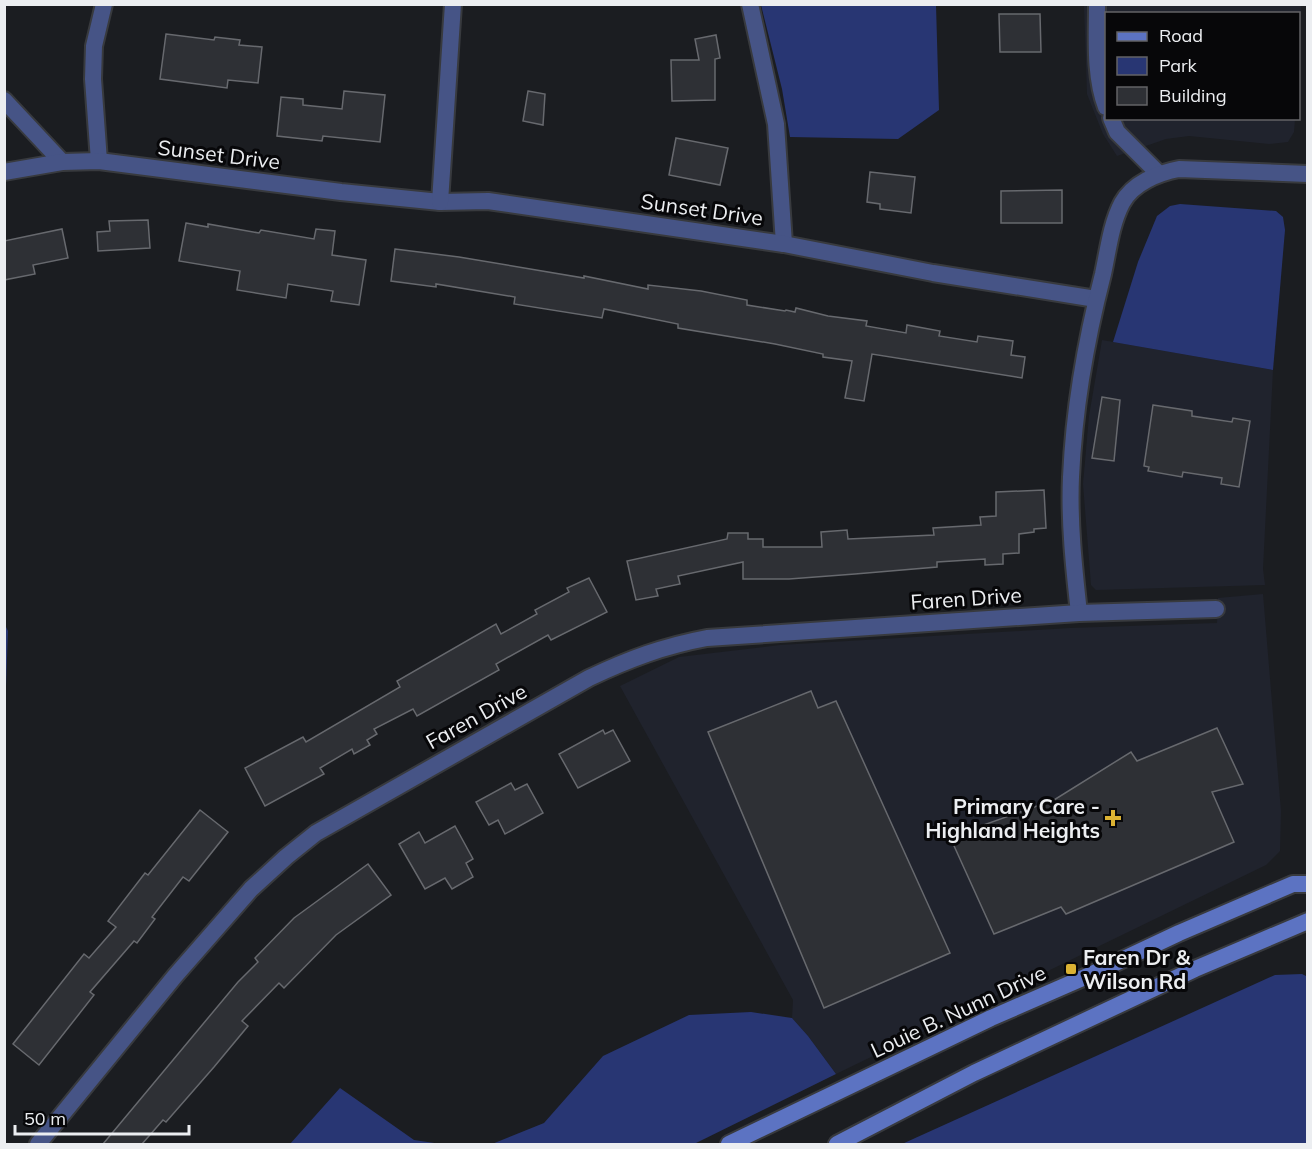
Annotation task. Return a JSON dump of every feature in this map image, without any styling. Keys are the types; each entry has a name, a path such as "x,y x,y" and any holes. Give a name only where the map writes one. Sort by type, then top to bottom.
{"main road":[{"name":"Louie B. Nunn Drive","path":"729,1144 991,1018 1179,933 1293,884 1308,884"},
{"path":"837,1144 974,1073 1195,969 1308,921"}],"street":[{"path":"99,161 93,79 94,46 104,4"},
{"path":"440,202 453,4"},
{"path":"750,4 776,124 784,244"},
{"path":"1097,4 1097,47 1102,96 1105,103"},
{"path":"4,100 62,162"},
{"path":"1112,120 1117,132 1158,173"},
{"name":"Sunset Drive","path":"4,172 62,162 99,161 440,202 488,201 784,244 933,273 1096,299"},
{"path":"1079,613 1071,519 1072,454 1096,299 1114,226 1123,202 1140,185 1158,173 1179,169 1308,174"},
{"name":"Faren Drive","path":"38,1144 175,976 269,870 316,833 339,819 589,678 648,652 707,638 1079,613 1216,609"}],"shaded area":[{"path":"1084,5 1301,5 1300,26 1300,12 1105,12 1105,120 1295,120 1294,132 1288,142 1269,144 1189,136 1166,139 1117,156 1103,134 1087,94"},
{"path":"1102,340 1273,370 1263,569 1265,585 1096,590 1091,585 1083,484 1089,416"},
{"path":"1263,594 1281,811 1280,851 1266,865 836,1074 792,1018 793,1000 620,686 679,657 780,645 1070,628 1217,623 1218,598"}],"green space":[{"path":"761,5 936,5 939,110 898,139 790,137 782,89"},
{"path":"1180,204 1276,211 1283,217 1285,230 1273,370 1113,342 1138,262 1157,216 1170,206"},
{"path":"5,625 8,631 5,714"},
{"path":"1302,974 1308,977 1307,1144 902,1144 1275,975"},
{"path":"751,1012 792,1018 836,1074 694,1144 492,1144 544,1123 603,1056 689,1015"},
{"path":"340,1088 414,1140 441,1144 290,1144"}],"building":[{"path":"999,14 1040,14 1041,52 1000,52"},
{"path":"166,34 214,40 215,37 240,40 239,45 262,47 258,83 228,80 227,88 160,79"},
{"path":"716,35 720,58 715,59 715,100 672,101 671,60 699,60 695,39"},
{"path":"344,91 385,95 380,142 323,136 322,141 277,136 281,97 303,99 303,105 342,109"},
{"path":"528,91 545,94 543,125 523,121"},
{"path":"676,138 728,148 720,185 669,175"},
{"path":"870,172 915,177 911,213 880,209 880,204 867,202"},
{"path":"1062,190 1062,223 1001,223 1001,191"},
{"path":"148,220 150,248 98,251 97,232 110,231 109,221"},
{"path":"186,223 208,227 208,224 259,233 261,230 314,239 316,229 335,231 332,255 366,260 359,305 331,301 333,291 288,284 286,298 237,290 240,271 179,261"},
{"path":"62,229 68,258 33,265 35,274 4,280 4,241"},
{"path":"395,249 584,278 584,276 648,289 648,285 701,291 747,300 747,305 795,312 796,308 828,316 867,321 866,326 906,333 907,325 940,331 939,336 977,342 978,336 1013,341 1011,355 1025,357 1022,378 872,354 864,401 845,398 852,361 823,357 823,354 775,344 678,328 678,324 604,309 602,318 514,304 515,297 436,284 436,287 391,281"},
{"path":"1102,397 1120,400 1114,461 1092,458"},
{"path":"1153,405 1192,411 1192,416 1232,422 1233,418 1250,421 1239,487 1221,484 1222,478 1183,472 1182,477 1148,471 1149,467 1144,466"},
{"path":"1044,490 1046,528 1019,534 1019,553 1003,554 1003,564 985,565 985,559 937,562 937,567 855,574 789,579 743,579 743,562 678,576 680,584 656,589 658,596 636,600 627,561 727,539 728,533 748,533 748,539 763,539 763,547 822,547 821,532 847,530 848,539 934,535 933,528 981,525 980,517 996,516 996,492"},
{"path":"589,578 607,612 551,640 548,635 496,664 499,670 417,716 413,709 374,729 377,734 367,740 370,745 354,754 352,749 320,768 324,774 265,806 245,768 303,737 306,742 400,687 397,681 496,624 501,634 537,614 535,610 569,592 567,588"},
{"path":"811,691 818,708 836,701 950,953 824,1008 708,732"},
{"name":"Primary Care - Highland Heights","path":"1217,728 1243,784 1212,792 1234,842 1066,914 1061,907 994,934 950,837 1054,800 1131,752 1137,761"},
{"path":"603,730 605,734 613,730 630,761 578,788 559,754"},
{"path":"511,783 515,790 527,784 543,813 505,834 498,820 489,825 476,802"},
{"path":"200,810 228,832 189,881 183,877 152,917 155,919 137,943 134,941 90,992 94,995 39,1065 13,1044 84,954 89,958 116,927 108,921 145,873 148,875"},
{"path":"455,826 473,859 466,863 473,877 452,889 445,878 425,889 399,844 419,832 425,843"},
{"path":"368,864 391,895 336,935 284,988 279,983 242,1021 248,1026 214,1067 166,1122 163,1120 142,1144 103,1144 238,982 258,962 255,958 294,918"}],"place":[{"name":"Primary Care - Highland Heights","path":"1113,818"},
{"name":"Faren Dr & Wilson Rd","path":"1071,969"}]}
